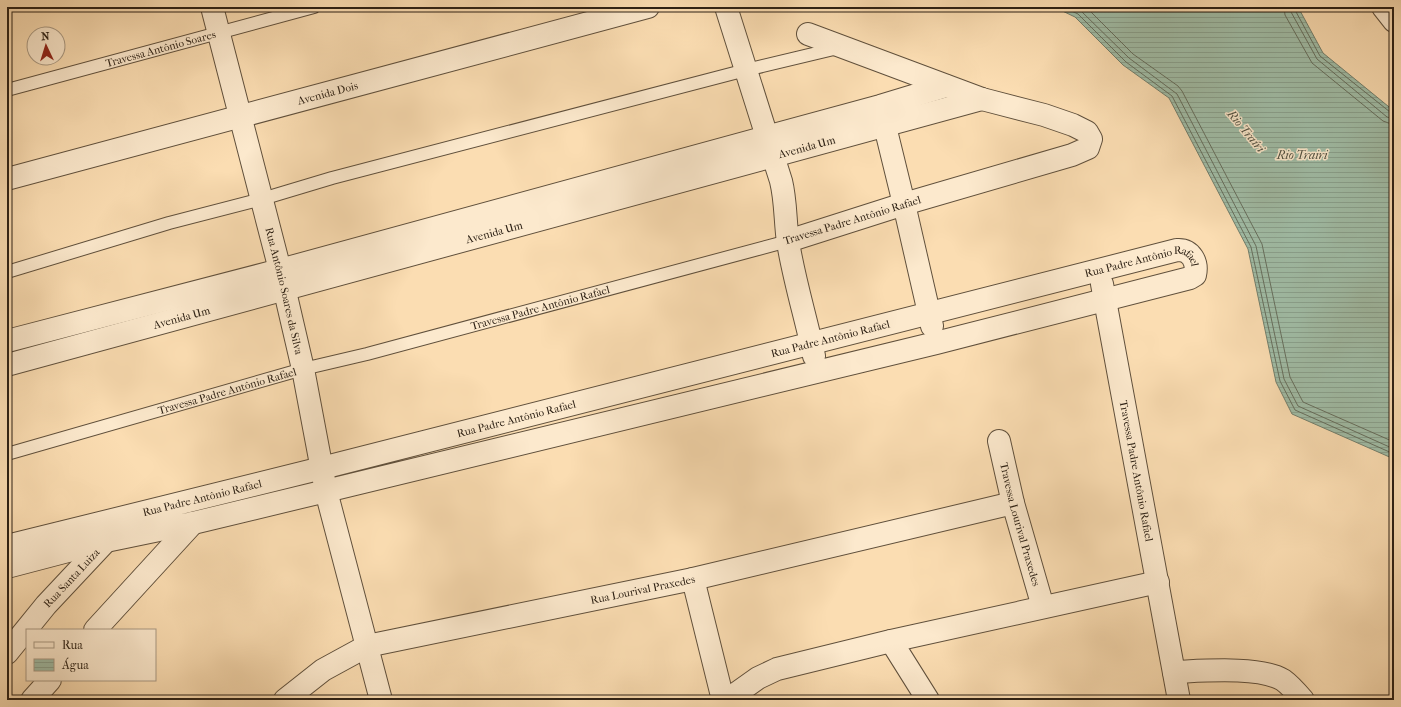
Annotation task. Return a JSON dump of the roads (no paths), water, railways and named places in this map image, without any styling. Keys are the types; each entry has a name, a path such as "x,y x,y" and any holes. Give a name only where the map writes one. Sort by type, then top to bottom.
{"street":[{"name":"Rua Antônio Soares da Silva","path":"212,7 262,200 303,369 326,491 381,700"},
{"name":"Avenida Dois","path":"7,180 648,7"},
{"path":"726,7 771,146 785,195 788,241 799,295 818,371"},
{"path":"1383,7 1394,21"},
{"name":"Travessa Padre Antônio Rafael","path":"788,241 904,204 1072,155 1088,148 1091,139 1087,132 1044,115 982,99 808,34"},
{"name":"Avenida Um","path":"883,115 946,86"},
{"name":"Avenida Um","path":"7,365 53,353 282,280 674,172 883,115 982,99"},
{"path":"883,115 936,343"},
{"name":"Rua Padre Antônio Rafael","path":"7,546 322,468 811,342 1181,250 1188,252 1193,258 1195,265 1195,275 1190,278 936,343 326,491 106,541 7,567"},
{"name":"Travessa Padre Antônio Rafael","path":"1099,270 1180,700"},
{"name":"Avenida Um","path":"7,341 282,280"},
{"path":"47,331 53,353"},
{"name":"Travessa Lourival Praxedes","path":"998,441 1013,503 1043,606"},
{"name":"Rua Lourival Praxedes","path":"285,700 323,670 367,646 693,579 1013,503"},
{"path":"96,629 193,522"},
{"name":"Rua Santa Luiza","path":"26,629 46,605 106,541"},
{"path":"693,579 724,700"},
{"path":"727,700 758,678 777,669 1043,606 1158,582"},
{"name":"Rua Santa Luiza","path":"7,653 26,630"},
{"path":"891,641 928,700"},
{"path":"1174,672 1248,671 1267,675 1282,680 1303,700"},
{"path":"32,700 49,681"}],"lane":[{"name":"Travessa Antônio Soares","path":"7,90 314,7"},
{"path":"7,272 169,223 262,200 332,178 746,70 841,47"},
{"name":"Travessa Padre Antônio Rafael","path":"7,454 303,369 367,354 788,241"}],"water":[{"name":"Rio Trairi","path":"1054,7 1298,7 1323,53 1394,111 1394,459 1292,414 1276,382 1248,249 1169,98 1123,65 1075,17"}],"water label":[{"name":"Rio Traíri","path":"1246,131"}]}
